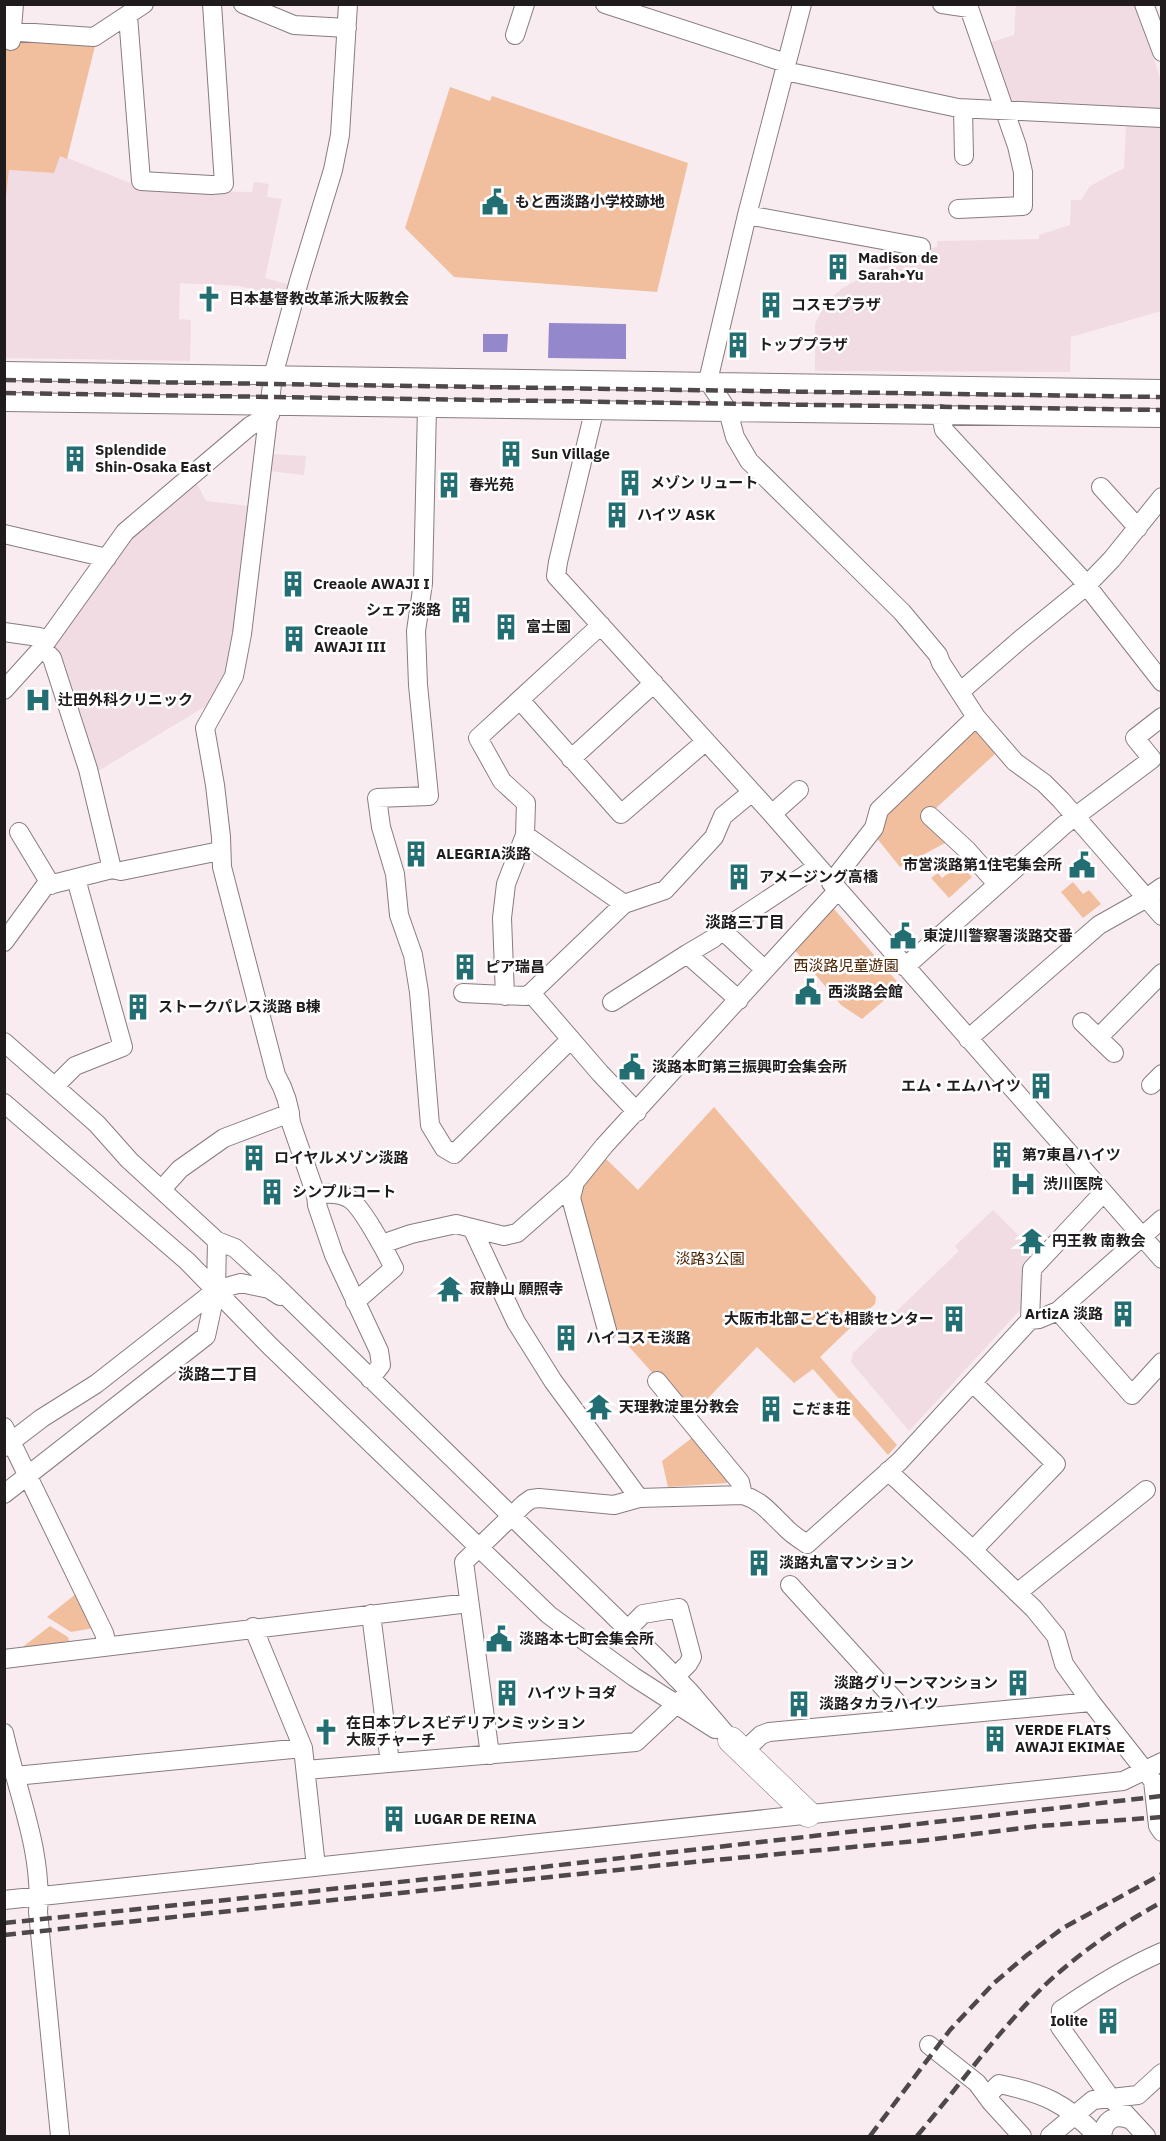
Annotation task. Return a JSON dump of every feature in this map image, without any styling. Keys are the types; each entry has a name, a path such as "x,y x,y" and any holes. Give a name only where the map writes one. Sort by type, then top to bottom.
{"street":[{"path":"14,4 9,34 94,37 144,4"},
{"path":"128,16 141,181 224,184 212,4"},
{"path":"243,4 294,25 347,28"},
{"path":"348,4 340,135 333,170 273,376 248,592 234,676 205,728 215,785 222,867 276,1075 316,1195 317,1206 334,1255 379,1351 381,1365 370,1379"},
{"path":"514,35 525,4"},
{"path":"605,4 785,67 963,109 1161,118"},
{"path":"802,4 747,215 708,381 728,411 735,437 749,461 902,612 938,655 976,717 1015,762 1044,783 1076,817 1161,916"},
{"path":"942,4 969,8 1005,111 1023,172 1023,206 958,209"},
{"path":"1144,4 1161,52"},
{"path":"963,109 964,156"},
{"path":"747,215 921,247"},
{"path":"4,371 1161,389"},
{"path":"356,378 356,406"},
{"path":"580,380 587,410 592,420 556,576 772,814 1161,1258"},
{"path":"1125,388 1125,417"},
{"path":"4,402 270,410 356,406 1161,418"},
{"path":"427,408 423,583 416,631 418,685 429,796 377,798 381,827 395,874 399,915 413,955 419,992 430,1125 444,1149 454,1154 571,1039"},
{"path":"4,690 45,644 125,532 270,410"},
{"path":"941,414 944,430 1080,577 1161,682"},
{"path":"1101,487 1138,528"},
{"path":"961,691 1086,586 1112,559 1161,497"},
{"path":"4,534 107,558"},
{"path":"505,996 502,918 506,884 525,835 526,804 502,781 478,738 601,625"},
{"path":"4,632 39,637 52,658 88,769 112,869"},
{"path":"572,759 654,683"},
{"path":"520,700 621,814 706,741"},
{"path":"382,1244 411,1234 456,1224 504,1236 517,1233 575,1182 604,1146 765,970 835,887 874,828 879,810 976,717"},
{"path":"905,967 1025,857 1152,759 1135,738 1161,717"},
{"path":"772,814 799,790"},
{"path":"463,993 526,996 531,993 624,904 665,890 714,837 723,816 752,792"},
{"path":"930,816 967,850 997,884"},
{"path":"19,831 64,882 123,1047 75,1066 55,1086"},
{"path":"525,835 624,904"},
{"path":"4,942 45,886 112,869 121,871 220,851"},
{"path":"765,970 722,930 818,867"},
{"path":"968,1039 1100,925 1161,887"},
{"path":"612,1002 714,938"},
{"path":"687,954 738,1000"},
{"path":"1098,1038 1161,973"},
{"path":"531,993 637,1112"},
{"path":"1082,1022 1114,1053"},
{"path":"4,1042 97,1124 129,1160 217,1241 235,1248 294,1304 675,1677 738,1745 808,1814"},
{"path":"4,1103 187,1261 255,1331 549,1615 675,1705 738,1745"},
{"path":"162,1189 180,1169 224,1138 290,1113"},
{"path":"575,1182 571,1198 607,1330"},
{"path":"316,1195 328,1193 350,1198 382,1244 394,1268 355,1302"},
{"path":"490,1755 464,1562 510,1515 535,1498 614,1506 639,1498 742,1495 755,1499 766,1507 786,1529 807,1544 912,1449 1030,1320 1032,1269 1103,1193"},
{"path":"1030,1320 1039,1319 1058,1311 1161,1219"},
{"path":"472,1228 516,1323 553,1381 639,1498"},
{"path":"4,1494 206,1336 216,1290 217,1241"},
{"path":"107,1645 104,1633 29,1475 7,1439 96,1384 216,1290 241,1283 269,1289 294,1304"},
{"path":"1058,1311 1132,1395 1161,1362"},
{"path":"208,1329 224,1322 238,1323 255,1331"},
{"path":"657,1381 740,1482 742,1495"},
{"path":"973,1383 1056,1464 973,1550"},
{"path":"888,1471 1017,1593 1056,1636 1064,1664 1091,1702 1153,1766 1158,1826 1161,1832"},
{"path":"1017,1593 1146,1490"},
{"path":"790,1585 903,1709 908,1719"},
{"path":"4,1659 253,1627 469,1603"},
{"path":"627,1630 643,1614 680,1608 692,1657 675,1677"},
{"path":"371,1614 390,1763"},
{"path":"253,1627 303,1748 316,1867"},
{"path":"306,1770 636,1743 690,1692"},
{"path":"738,1745 769,1732 1091,1702"},
{"path":"4,1733 39,1880 38,1912 43,1974 60,2136"},
{"path":"15,1776 303,1748"},
{"path":"4,1900 1123,1781 1153,1766"},
{"path":"1146,2136 1110,2097 1060,2027 1061,2010 1134,1964 1161,1952"},
{"path":"929,2045 977,2083 1022,2136"},
{"path":"1050,2136 1093,2100 1138,2095 1161,2073"},
{"path":"991,2102 989,2094 999,2084 1035,2091 1076,2114 1097,2136"},
{"path":"1102,2136 1106,2123 1111,2118 1119,2116 1128,2119"}],"shaded area":[{"path":"1016,5 1135,5 1161,80 1161,111 1010,102 989,43 1014,35"},
{"path":"1126,123 1161,125 1161,311 1071,337 1070,372 815,371 815,324 825,304 841,289 882,266 898,248 919,251 937,247 937,241 1039,239 1039,235 1070,225 1071,200 1081,200 1090,186 1124,168"},
{"path":"60,155 135,185 204,191 252,192 254,182 269,184 267,197 282,199 265,278 291,285 287,298 239,286 180,283 179,319 191,320 190,361 5,358 4,206 9,170 54,173"},
{"path":"549,323 626,324 626,359 548,358"},
{"path":"483,334 508,334 507,352 483,352"},
{"path":"271,454 306,456 304,475 269,471"},
{"path":"196,482 206,501 250,506 228,679 216,700 95,773 54,645 132,538"},
{"name":"大阪市北部こども相談センター","path":"993,1210 1036,1253 1024,1267 1022,1308 909,1431 851,1362 853,1353 959,1251 955,1246"}],"green space":[{"path":"5,41 95,46 67,159 60,156 54,173 9,170 5,206"},
{"path":"450,87 490,101 492,96 688,163 657,292 454,277 405,228"},
{"path":"976,729 995,754 934,810 947,842 900,867 875,836 880,817"},
{"path":"957,867 964,868 972,877 949,898 931,878 938,873 942,878"},
{"path":"1073,882 1083,894 1089,890 1101,904 1083,918 1061,892"},
{"name":"西淡路児童遊園","path":"831,909 834,909 901,986 862,1019 841,1005 793,948"},
{"name":"淡路3公園","path":"714,1107 876,1297 875,1304 820,1357 897,1445 888,1455 813,1369 794,1383 757,1347 691,1416 615,1331 578,1191 603,1156 638,1190"},
{"path":"693,1437 728,1478 727,1483 668,1487 662,1461"},
{"path":"77,1593 94,1628 71,1632 47,1617"},
{"path":"50,1626 68,1637 69,1641 20,1649"}],"railway":[{"path":"4,380 1162,397"},
{"path":"4,393 1162,410"},
{"path":"4,1923 534,1868 1162,1796"},
{"path":"4,1935 673,1864 927,1840 1039,1826 1162,1817"},
{"path":"870,2136 950,2030 994,1983 1063,1928 1162,1874"},
{"path":"917,2136 995,2040 1045,1985 1101,1940 1162,1902"}],"place":[{"name":"もと西淡路小学校跡地","path":"495,202"},
{"name":"Madison de Sarah•Yu","path":"838,267"},
{"name":"日本基督教改革派大阪教会","path":"209,299"},
{"name":"コスモプラザ","path":"771,305"},
{"name":"トッププラザ","path":"738,345"},
{"name":"Sun Village","path":"511,454"},
{"name":"Splendide Shin-Osaka East","path":"75,459"},
{"name":"メゾン リュート","path":"630,483"},
{"name":"春光苑","path":"449,485"},
{"name":"ハイツ ASK","path":"617,515"},
{"name":"Creaole AWAJI I","path":"293,584"},
{"name":"シェア淡路","path":"461,610"},
{"name":"富士園","path":"506,627"},
{"name":"Creaole AWAJI III","path":"294,639"},
{"name":"辻田外科クリニック","path":"38,700"},
{"name":"ALEGRIA淡路","path":"416,854"},
{"name":"市営淡路第1住宅集会所","path":"1082,865"},
{"name":"アメージング高橋","path":"739,877"},
{"name":"東淀川警察署淡路交番","path":"903,936"},
{"name":"ピア瑞昌","path":"465,967"},
{"name":"西淡路会館","path":"808,992"},
{"name":"ストークパレス淡路 B棟","path":"138,1007"},
{"name":"淡路本町第三振興町会集会所","path":"632,1067"},
{"name":"エム・エムハイツ","path":"1041,1086"},
{"name":"第7東昌ハイツ","path":"1002,1155"},
{"name":"ロイヤルメゾン淡路","path":"254,1158"},
{"name":"渋川医院","path":"1023,1184"},
{"name":"シンプルコート","path":"272,1192"},
{"name":"円王教 南教会","path":"1032,1241"},
{"name":"寂静山 願照寺","path":"450,1289"},
{"name":"ArtizA 淡路","path":"1123,1314"},
{"name":"大阪市北部こども相談センター","path":"954,1319"},
{"name":"ハイコスモ淡路","path":"566,1338"},
{"name":"天理教淀里分教会","path":"599,1407"},
{"name":"こだま荘","path":"771,1409"},
{"name":"淡路丸富マンション","path":"759,1563"},
{"name":"淡路本七町会集会所","path":"499,1639"},
{"name":"淡路グリーンマンション","path":"1018,1683"},
{"name":"ハイツトヨダ","path":"507,1693"},
{"name":"淡路タカラハイツ","path":"799,1704"},
{"name":"在日本プレスビデリアンミッション 大阪チャーチ","path":"326,1732"},
{"name":"VERDE FLATS AWAJI EKIMAE","path":"995,1739"},
{"name":"LUGAR DE REINA","path":"394,1819"},
{"name":"Iolite","path":"1108,2021"}],"district":[{"name":"淡路三丁目","path":"745,922"},
{"name":"淡路二丁目","path":"218,1374"}]}
